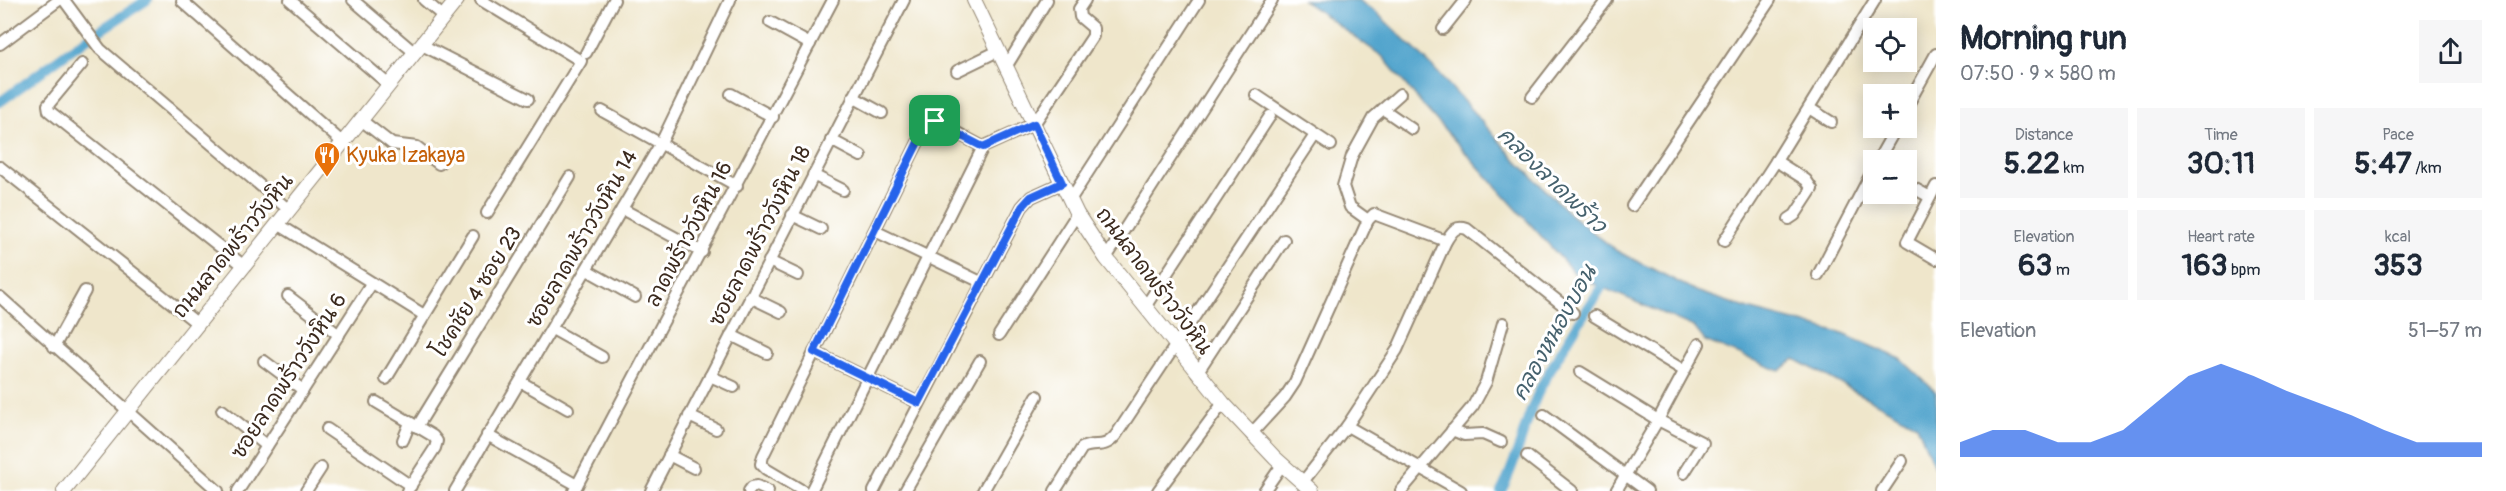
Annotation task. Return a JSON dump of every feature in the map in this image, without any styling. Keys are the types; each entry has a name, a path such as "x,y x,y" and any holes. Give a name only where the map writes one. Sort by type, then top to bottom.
{"main road":[{"name":"ถนนลาดพร้าววังหิน","path":"64,491 458,0"},
{"name":"ถนนลาดพร้าววังหิน","path":"974,0 1077,214 1106,258 1223,403 1251,434 1307,487"}],"street":[{"path":"0,44 59,0"},
{"path":"64,0 94,41 289,210"},
{"path":"353,0 418,49 528,99"},
{"path":"424,0 444,17"},
{"path":"481,0 584,57"},
{"path":"487,213 584,57 614,0"},
{"name":"ซอยลาดพร้าววังหิน 14","path":"455,491 661,143 730,0"},
{"name":"ลาดพร้าววังหิน 16","path":"576,488 833,0"},
{"name":"ซอยลาดพร้าววังหิน 18","path":"651,491 904,0"},
{"path":"1006,67 1047,0"},
{"path":"811,491 983,147 1034,124 1093,36 1093,28 1080,17 1079,9 1085,0"},
{"path":"1070,200 1199,0"},
{"path":"1106,258 1272,0"},
{"path":"1443,30 1466,0"},
{"path":"1532,97 1607,0"},
{"path":"1632,206 1770,0"},
{"path":"1724,241 1875,0"},
{"path":"182,1 343,143"},
{"path":"293,1 389,85"},
{"path":"770,22 810,44"},
{"path":"957,71 998,51"},
{"path":"1917,88 1936,54"},
{"path":"82,64 48,105 49,111 244,266"},
{"path":"730,93 773,117"},
{"path":"1368,220 1350,207 1342,186 1352,156 1374,118 1400,94"},
{"path":"1256,95 1331,145"},
{"path":"853,98 882,113"},
{"path":"1809,108 1831,122"},
{"path":"1383,110 1413,129"},
{"path":"602,111 737,186"},
{"path":"1145,307 1270,116"},
{"path":"361,120 392,144 417,147 439,164"},
{"path":"803,491 761,464 814,352 930,120 983,147"},
{"path":"1055,491 1082,448 1104,445 1116,435 1174,344 1315,135"},
{"path":"831,140 861,156"},
{"path":"1776,161 1806,180 1812,189 1795,215 1789,219"},
{"path":"0,167 198,324"},
{"path":"813,176 843,190"},
{"name":"โชคชัย 4 ซอย 23","path":"403,440 570,177"},
{"path":"874,491 1022,207 1031,197 1062,183"},
{"path":"1936,186 1907,242 1936,259"},
{"path":"1818,275 1863,189"},
{"path":"1917,190 1930,197"},
{"path":"622,210 702,252"},
{"path":"999,335 1077,214"},
{"path":"1251,434 1285,397 1295,381 1368,220 1374,214 1446,241"},
{"path":"792,215 821,229"},
{"path":"278,224 424,315"},
{"path":"1307,487 1397,350 1446,241 1454,229 1458,227 1467,229 1573,313"},
{"path":"875,231 981,282"},
{"path":"386,380 473,236"},
{"path":"1197,373 1284,240"},
{"path":"769,261 798,275"},
{"path":"587,270 635,297"},
{"name":"ซอยลาดพร้าววังหิน 6","path":"238,491 372,283"},
{"path":"54,347 85,291"},
{"path":"288,296 339,334"},
{"path":"0,297 218,491"},
{"path":"750,297 781,312"},
{"path":"1594,316 1683,370"},
{"path":"1401,491 1473,406 1486,382 1503,324"},
{"path":"552,329 602,357"},
{"path":"731,335 766,353"},
{"path":"1616,491 1699,344"},
{"path":"814,352 919,403"},
{"path":"264,361 303,390"},
{"path":"904,491 980,361"},
{"path":"1580,372 1658,420 1703,443 1684,473"},
{"path":"710,376 734,387"},
{"path":"521,382 568,409"},
{"path":"983,491 1037,396"},
{"path":"327,429 409,488 437,441 376,402"},
{"path":"1158,491 1223,403"},
{"path":"222,410 267,446"},
{"path":"1544,415 1647,491"},
{"path":"689,416 717,429"},
{"path":"1347,426 1461,491"},
{"path":"1452,430 1464,435 1483,434 1501,442"},
{"path":"488,435 576,488"},
{"path":"669,454 694,468"},
{"path":"1527,456 1572,491"},
{"path":"1882,491 1902,461"},
{"path":"1264,491 1282,465"},
{"path":"306,491 321,468"},
{"path":"749,491 752,487 757,486 768,491"}],"water":[{"path":"1303,0 1358,0 1377,13 1431,65 1519,163 1570,214 1617,251 1696,291 1752,310 1840,333 1901,359 1936,392 1936,471 1917,425 1795,359 1780,371 1705,341 1694,327 1578,277 1419,101 1383,57"}],"waterway":[{"path":"0,102 79,44 147,0"},
{"name":"คลองหนองบอน","path":"1501,491 1541,387 1565,344 1609,275"}],"place":[{"name":"Kyuka Izakaya","path":"327,178"}],"route":[{"path":"935,121 983,147 1034,124 1062,183 1031,197 1022,207 919,403 814,352 928,122 935,121"}],"water label":[{"name":"คลองลาดพร้าว","path":"1552,180"}]}
